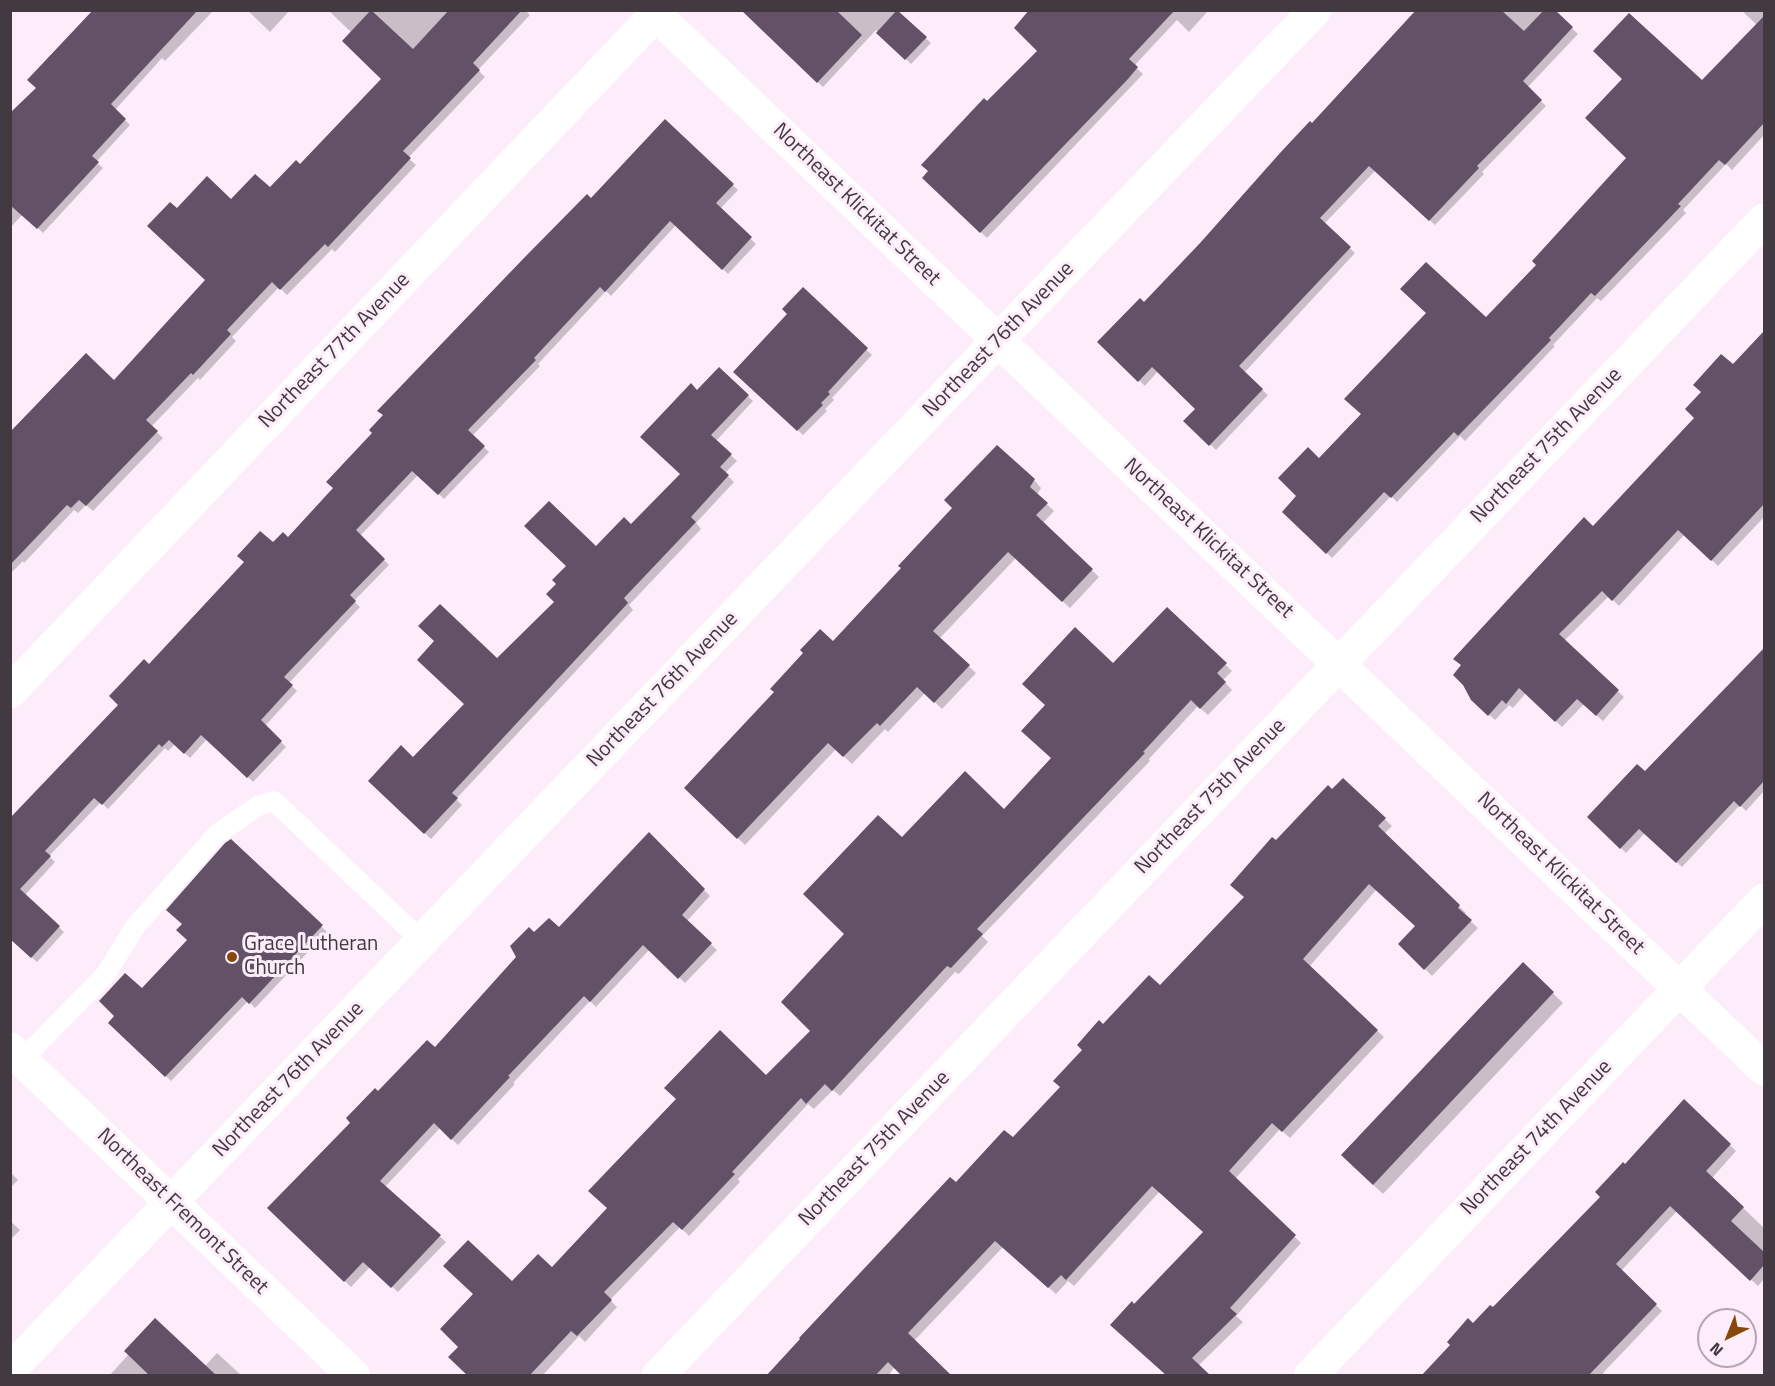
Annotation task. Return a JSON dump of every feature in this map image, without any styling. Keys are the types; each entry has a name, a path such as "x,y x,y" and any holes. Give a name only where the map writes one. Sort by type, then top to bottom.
{"street":[{"name":"Northeast 76th Avenue","path":"10,1370 1315,10"},
{"name":"Northeast Klickitat Street","path":"656,12 998,341 1764,1069"},
{"name":"Northeast 77th Avenue","path":"10,692 656,12"},
{"name":"Northeast 75th Avenue","path":"658,1376 1764,220"},
{"name":"Northeast 74th Avenue","path":"1310,1376 1764,900"},
{"name":"Northeast Fremont Street","path":"16,1055 354,1376"}],"lane":[{"path":"16,1055 106,974 135,927 217,834 258,806 274,801 422,940"}],"building":[{"path":"93,10 198,10 111,104 126,119 92,156 99,162 37,229 10,205 10,113 36,88 27,80"},
{"path":"371,10 413,49 449,10 522,10 473,63 480,70 403,151 411,158 328,247 325,244 280,290 272,282 227,330 231,334 146,420 158,431 86,506 79,500 71,508 67,505 10,565 10,432 86,353 114,380 205,280 147,226 170,202 177,208 207,176 231,199 255,174 270,187 296,160 300,164 381,79 342,41"},
{"path":"741,10 836,10 862,35 817,83"},
{"path":"897,10 927,37 905,60 876,33"},
{"path":"1029,10 1175,10 1129,59 1138,67 1128,79 980,233 922,178 928,171 921,165 984,98 987,101 1037,51 1014,28"},
{"path":"1416,10 1501,10 1524,31 1544,10 1555,10 1573,27 1523,81 1542,100 1477,166 1479,168 1429,221 1369,166 1320,218 1351,247 1239,366 1263,389 1209,446 1183,421 1195,409 1152,367 1138,382 1097,342 1140,298 1144,302 1280,153 1310,121 1312,123"},
{"path":"1629,13 1702,80 1764,16 1764,123 1725,165 1719,160 1678,204 1681,206 1595,296 1591,293 1549,338 1551,340 1458,436 1454,432 1391,498 1384,492 1326,554 1282,512 1296,496 1278,478 1308,447 1319,458 1361,414 1344,399 1426,313 1400,289 1426,262 1486,317 1536,265 1532,261 1626,158 1585,118 1622,79 1593,51"},
{"path":"665,119 734,184 716,203 752,237 722,270 670,221 605,292 600,287 534,358 536,360 468,430 485,446 438,495 412,471 356,530 385,559 350,595 356,601 284,677 293,685 261,720 282,741 247,778 201,735 184,754 169,740 162,747 159,744 102,805 94,798 45,851 51,856 20,889 60,926 31,958 10,939 10,818 118,705 109,696 144,659 149,664 244,562 237,556 260,531 273,542 283,532 288,537 333,488 326,482 372,433 369,430 383,415 377,411 587,194 591,198"},
{"path":"803,287 868,348 828,392 830,394 821,403 823,405 797,431 733,372 787,314 782,309"},
{"path":"1764,331 1764,504 1711,561 1678,530 1612,601 1602,591 1559,634 1619,690 1596,716 1577,699 1555,722 1519,688 1506,704 1502,700 1488,716 1471,700 1463,685 1453,675 1461,665 1453,659 1584,517 1593,526 1694,418 1685,409 1701,392 1693,385 1721,354 1733,364"},
{"path":"719,367 749,395 711,435 732,454 720,467 729,475 691,517 696,522 624,598 628,603 452,793 458,798 424,834 368,781 401,745 413,757 464,704 417,660 434,641 418,626 440,604 497,658 554,602 546,594 556,584 552,580 566,566 524,526 549,501 596,546 624,517 631,524 680,474 640,437 691,383 697,390"},
{"path":"997,445 1035,479 1030,487 1048,503 1036,515 1093,569 1062,602 1008,552 933,631 970,665 934,703 917,687 880,726 877,723 843,757 828,743 737,839 684,788 774,692 770,689 803,653 800,650 820,629 833,641 901,568 898,566 952,508 944,500"},
{"path":"1167,607 1227,663 1217,673 1226,682 1200,709 1191,700 1143,752 1145,753 977,929 983,934 951,968 947,966 832,1091 825,1084 806,1104 801,1098 732,1172 735,1174 682,1230 673,1222 604,1292 612,1300 577,1336 571,1331 529,1376 468,1376 448,1357 458,1347 440,1329 473,1294 443,1266 468,1240 512,1281 538,1254 552,1267 607,1208 588,1191 676,1099 664,1088 720,1030 766,1075 810,1031 781,1002 844,934 803,894 878,815 902,837 965,771 1004,809 1051,758 1021,731 1045,705 1022,684 1075,627 1113,663"},
{"path":"1764,648 1764,781 1740,807 1734,801 1676,863 1639,829 1620,849 1587,817 1637,764 1645,771"},
{"path":"1343,778 1386,818 1378,826 1460,905 1458,908 1472,920 1424,970 1398,944 1415,926 1369,884 1303,959 1378,1030 1282,1132 1272,1123 1229,1171 1296,1235 1230,1308 1237,1314 1192,1358 1211,1376 1167,1376 1110,1325 1132,1301 1134,1304 1203,1232 1152,1186 1066,1280 1061,1275 1048,1288 995,1241 908,1333 952,1376 902,1376 888,1362 875,1376 766,1376 950,1177 956,1182 1004,1130 1013,1137 1060,1087 1053,1081 1082,1050 1077,1045 1099,1020 1103,1024 1149,975 1160,985 1244,897 1230,885 1272,837 1276,840 1328,785 1332,789"},
{"path":"649,832 705,889 682,915 712,943 678,979 643,945 590,1002 584,996 451,1140 434,1123 380,1181 441,1235 391,1288 363,1262 344,1282 267,1208 350,1123 346,1118 375,1088 378,1091 427,1040 435,1047 516,957 510,946 529,927 534,932 549,918 559,927"},
{"name":"Grace Lutheran Church","path":"231,839 323,925 249,1004 242,997 165,1077 108,1023 114,1016 99,1001 125,973 142,988 187,940 176,930 182,924 166,910"},
{"path":"1523,962 1554,992 1373,1185 1341,1155"},
{"path":"1684,1099 1731,1144 1706,1171 1744,1207 1731,1221 1764,1252 1764,1265 1750,1281 1670,1206 1616,1264 1657,1304 1588,1376 1421,1376 1450,1345 1447,1342 1468,1318 1473,1323 1490,1305 1493,1307 1600,1197 1595,1192 1623,1162 1625,1164"},
{"path":"155,1318 217,1376 150,1376 124,1351"}],"place":[{"name":"Grace Lutheran Church","path":"232,957"}]}
